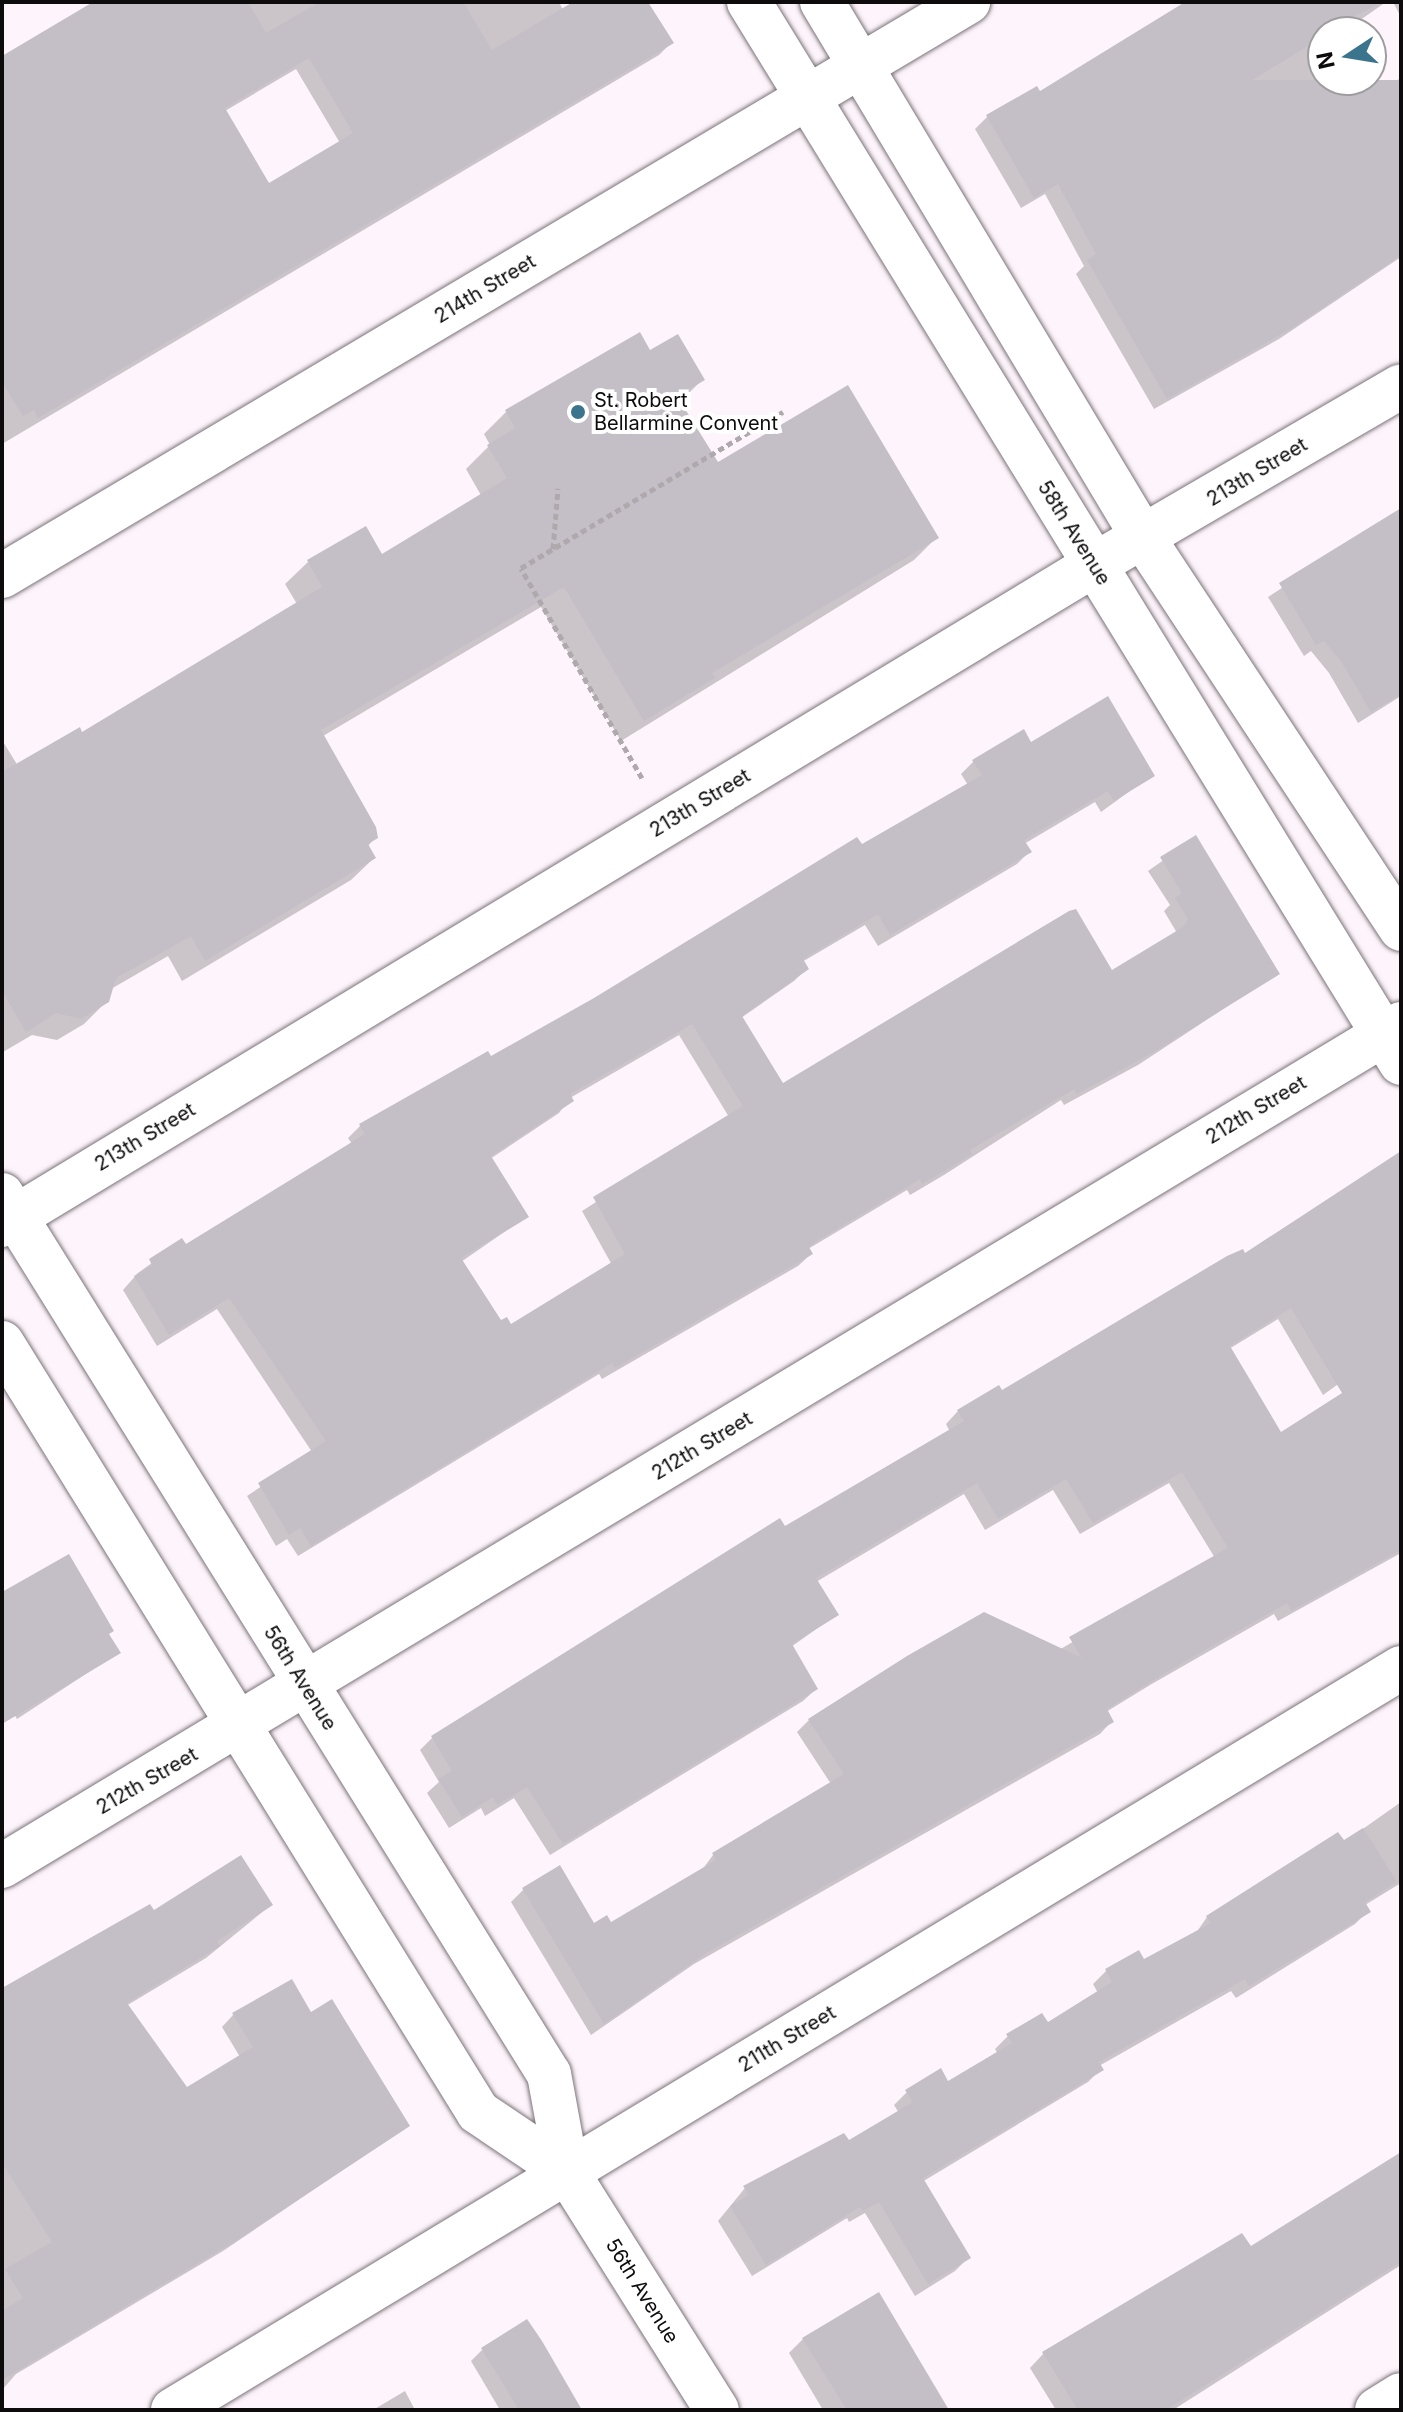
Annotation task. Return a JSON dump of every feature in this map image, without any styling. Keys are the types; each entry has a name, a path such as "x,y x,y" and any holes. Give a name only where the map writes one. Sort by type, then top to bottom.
{"street":[{"name":"58th Avenue","path":"749,2 1094,565 1395,1040"},
{"path":"822,2 1144,539 1401,929"},
{"name":"214th Street","path":"2,576 968,2"},
{"name":"213th Street","path":"6,1212 1401,386"},
{"name":"212th Street","path":"2,1866 1395,1040"},
{"name":"56th Avenue","path":"6,1212 549,2074 567,2172 717,2410"},
{"name":"56th Avenue","path":"2,1343 478,2112 567,2172"},
{"name":"211th Street","path":"173,2410 1401,1668"},
{"path":"1377,2410 1401,2395"}],"path":[{"path":"642,778 521,568 737,435 783,412"},
{"path":"553,549 558,488"}],"building":[{"path":"93,2 248,2 266,33 320,2 463,2 492,50 573,2 648,2 674,43 38,418 34,410 23,416 2,382 2,56","holes":["309,58 353,133 269,183 225,108"]},
{"path":"1185,2 1382,2 1354,16 1307,16 1307,47 1252,80 1307,80 1307,96 1387,96 1387,80 1401,80 1401,255 1294,327 1167,399 1087,260 1096,254 1058,184 1034,198 986,115 1037,86 1040,91"},
{"path":"640,332 650,350 678,334 705,380 677,396 718,462 848,385 939,538 712,673 715,678 644,721 564,587 321,730 376,827 378,838 368,844 376,858 205,961 191,936 116,978 109,1002 81,1019 56,1013 26,1032 2,991 2,772 80,727 82,732 322,587 307,560 366,526 382,554 507,478 487,445 515,428 505,410"},
{"path":"1401,508 1401,694 1371,712 1341,661 1324,641 1316,645 1279,583"},
{"path":"1108,696 1155,776 1114,801 1108,791 1024,840 1032,852 890,935 878,914 803,959 809,969 742,1016 783,1083 1069,911 1076,909 1112,970 1183,927 1188,919 1175,898 1182,893 1160,857 1196,835 1280,974 1152,1053 1077,1094 1074,1089 970,1150 972,1154 922,1184 920,1179 817,1241 809,1247 813,1254 615,1368 612,1363 311,1546 300,1528 289,1535 258,1483 326,1441 229,1298 169,1335 134,1276 152,1265 149,1259 182,1238 186,1244 365,1134 359,1124 488,1051 491,1056 594,998 857,837 862,844 982,775 972,760 1024,729 1031,742","holes":["692,1024 743,1106 593,1197 625,1254 511,1324 507,1317 501,1320 461,1258 529,1217 491,1156 574,1101 570,1094"]},
{"path":"1401,1151 1401,1550 1291,1611 1287,1603 1165,1673 1107,1709 1114,1722 708,1952 604,2024 522,1888 560,1865 594,1923 607,1915 611,1922 716,1860 712,1853 844,1774 808,1719 907,1656 984,1612 1082,1658 1069,1637 1228,1548 1182,1472 1093,1523 1066,1479 998,1519 977,1483 816,1578 839,1615 792,1644 818,1689 563,1844 527,1787 497,1805 493,1797 462,1817 438,1779 452,1771 431,1736 780,1518 785,1526 964,1421 957,1410 999,1385 1002,1390 1227,1256 1243,1249 1245,1253","holes":["1291,1308 1342,1393 1281,1432 1230,1346"]},
{"path":"69,1554 114,1631 109,1634 121,1653 2,1724 2,1592"},
{"path":"1363,1828 1397,1882 1365,1902 1371,1912 1249,1986 1245,1979 1099,2062 1104,2070 923,2178 971,2258 928,2284 879,2202 863,2211 860,2207 766,2265 730,2206 749,2195 743,2186 844,2133 849,2140 913,2102 905,2090 941,2068 948,2081 1012,2043 1006,2034 1042,2013 1048,2022 1112,1982 1105,1969 1139,1950 1144,1959 1211,1923 1206,1916 1338,1832 1344,1840"},
{"path":"241,1855 273,1905 217,1941 220,1946 127,2003 187,2087 253,2047 232,2013 292,1979 311,2012 332,1999 410,2126 237,2240 2,2380 2,2311 23,2298 5,2269 52,2242 2,2163 2,1988 150,1904 154,1910"},
{"path":"1401,2152 1401,2262 1166,2410 1078,2410 1042,2352 1242,2233 1251,2246"},
{"path":"879,2292 949,2410 847,2410 802,2338"},
{"path":"527,2319 582,2410 519,2410 481,2348"}],"place":[{"name":"St. Robert Bellarmine Convent","path":"578,412"}]}
